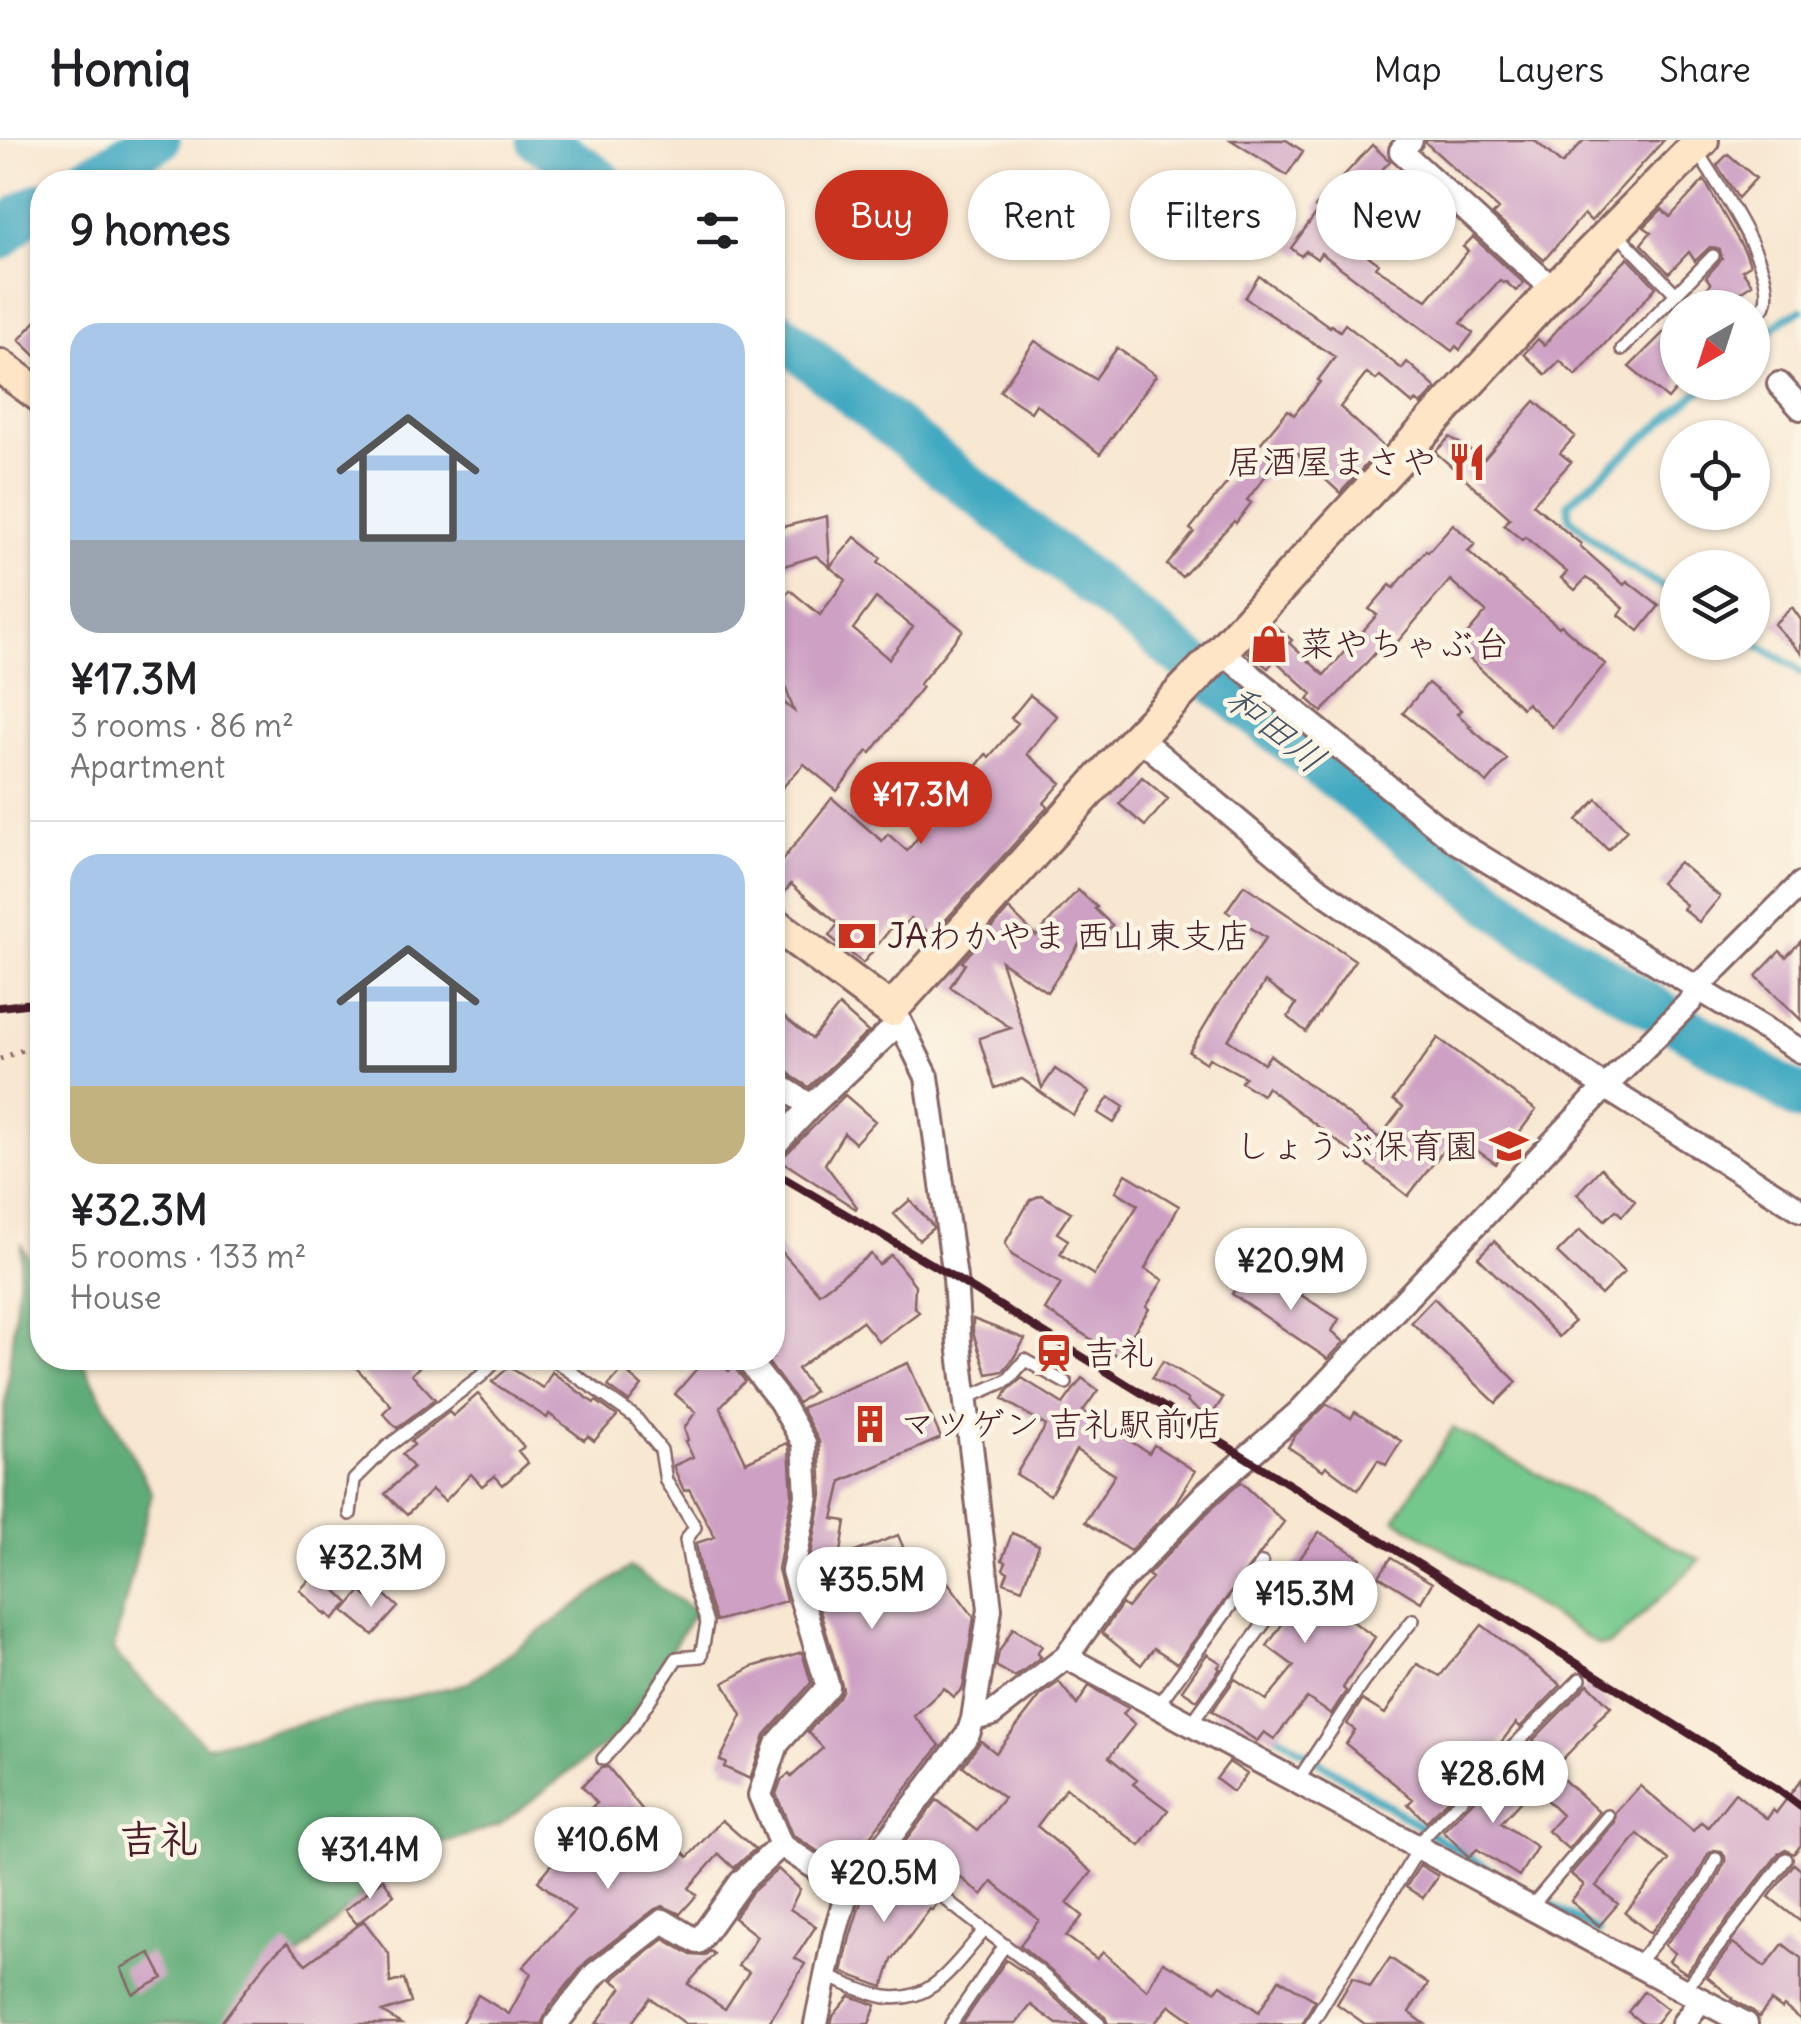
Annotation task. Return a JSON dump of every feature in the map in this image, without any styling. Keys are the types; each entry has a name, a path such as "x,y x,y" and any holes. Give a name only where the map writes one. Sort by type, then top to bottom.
{"street":[{"path":"1411,140 1401,150 1554,290"},
{"path":"785,1134 896,1016 1138,737 1554,290 1698,144"},
{"path":"0,366 30,388"},
{"path":"1778,384 1801,408"},
{"path":"1217,655 1455,841 1695,994 1801,1051"},
{"path":"1138,737 1320,889 1801,1210"},
{"path":"973,1719 992,1714 1066,1657 1116,1586 1206,1494 1298,1412 1801,884"},
{"path":"785,932 896,1016 926,1077 956,1278 959,1343 990,1609 968,1734 848,1889 816,2024"},
{"path":"785,1089 811,1106"},
{"path":"755,1370 780,1401 804,1443 807,1496 793,1571 828,1688 777,1744 760,1794 781,1845 848,1889"},
{"path":"1066,1657 1746,2024"},
{"path":"556,2024 595,1974 664,1921 698,1942 741,1882 781,1845"},
{"path":"1682,2024 1692,1995"}],"lane":[{"path":"1698,144 1738,214 1767,290"},
{"path":"1614,230 1672,290"},
{"path":"1680,290 1713,256"},
{"path":"1622,349 1660,310"},
{"path":"965,1398 1008,1380 1025,1360 1066,1383"},
{"path":"350,1514 354,1480 386,1447 488,1370"},
{"path":"568,1370 634,1417 661,1450 666,1480 695,1527 686,1540 694,1586 707,1623 701,1656 677,1658 633,1725 604,1759"},
{"path":"1157,1706 1262,1564"},
{"path":"1191,1724 1270,1615"},
{"path":"1297,1782 1363,1682 1413,1620"},
{"path":"1311,2024 1417,1846 1580,1680"},
{"path":"1530,1908 1608,1816"},
{"path":"884,1844 1099,2024"},
{"path":"1636,1965 1704,1883 1716,1859"},
{"path":"1692,1995 1786,1860"},
{"path":"826,1976 883,1997 911,1998 934,1987 984,1930"},
{"path":"951,2024 1005,1946"}],"path":[{"path":"0,1059 30,1047"}],"green space":[{"path":"22,1246 30,1261 30,1370 87,1370 152,1493 113,1651 206,1746 468,1683 630,1567 695,1611 621,1733 499,1825 401,1857 228,2024 0,2024 0,1454"},
{"path":"1453,1428 1700,1560 1620,1636 1609,1645 1599,1645 1395,1519"}],"building":[{"path":"1231,140 1286,140 1303,151 1290,170 1279,170"},
{"path":"1534,140 1562,164 1584,140 1664,140 1591,221 1584,214 1544,260 1493,215 1499,209 1426,143"},
{"path":"1372,145 1390,161 1382,170 1349,170"},
{"path":"1728,154 1756,178 1738,198 1717,165"},
{"path":"1704,180 1746,254 1750,265 1742,270 1752,284 1743,290 1705,290 1711,284 1706,277 1722,259 1720,250 1710,247 1695,261 1689,252 1669,273 1641,244 1651,232 1644,227 1662,209 1670,217"},
{"path":"1316,214 1316,258 1306,251 1301,256 1296,252 1296,241"},
{"path":"1473,237 1524,283 1516,291 1500,280 1461,323 1473,333 1460,350 1456,346 1452,351 1330,260 1374,260 1378,263 1375,267 1427,300 1468,251 1463,247"},
{"path":"1628,258 1656,287 1576,376 1560,361 1546,375 1524,354 1538,339 1544,345"},
{"path":"1259,276 1330,327 1340,331 1345,324 1402,369 1407,362 1436,388 1421,405 1416,401 1413,404 1380,376 1376,380 1367,373 1340,407 1383,446 1340,493 1296,452 1284,468 1276,462 1247,500 1251,503 1236,523 1182,577 1167,565 1231,478 1227,475 1240,458 1245,462 1288,410 1294,415 1335,357 1245,298"},
{"path":"30,328 30,351 19,340"},
{"path":"1660,336 1660,392 1629,367"},
{"path":"1035,341 1095,379 1117,348 1156,375 1100,454 1036,404 1031,412 1000,391"},
{"path":"1535,401 1575,436 1560,453 1571,462 1533,504 1624,585 1627,581 1659,606 1639,631 1619,615 1624,608 1594,583 1586,578 1575,590 1561,578 1567,572 1504,525 1510,518 1435,452 1450,437 1484,459"},
{"path":"827,516 830,567 855,537 881,558 878,562 963,630 871,753 868,751 837,791 804,764 785,785 785,704 794,711 785,685 785,596 790,590 820,615 846,580 816,556 785,566 785,526","holes":["876,598 913,627 889,659 853,629"]},
{"path":"1453,524 1475,544 1468,551 1605,664 1552,727 1527,703 1522,708 1461,651 1469,643 1464,638 1486,612 1450,580 1394,646 1387,640 1322,712 1308,699 1312,694 1275,660 1268,668 1248,652 1273,624 1324,675 1377,615 1369,609 1390,585 1394,588"},
{"path":"1792,607 1801,620 1801,653 1774,624"},
{"path":"1428,683 1461,710 1457,714 1469,727 1507,759 1487,783 1403,713"},
{"path":"1030,695 1057,716 1027,754 1061,783 1044,803 1048,807 932,935 911,918 898,932 892,927 863,963 829,936 838,924 791,884 785,892 785,857 832,798 882,841 888,834 907,851 986,754 989,757 1018,723 1011,718"},
{"path":"1142,777 1168,799 1145,826 1119,804"},
{"path":"1597,799 1627,830 1608,850 1577,820"},
{"path":"1679,862 1720,897 1699,922 1660,883"},
{"path":"1244,885 1355,960 1306,1032 1288,1017 1296,1004 1265,982 1228,1040 1264,1064 1270,1055 1379,1138 1403,1107 1393,1100 1438,1038 1536,1110 1496,1164 1457,1136 1408,1196 1267,1087 1262,1095 1241,1082 1245,1077 1209,1058 1206,1063 1189,1052 1217,1005 1266,938 1226,911"},
{"path":"1078,890 1112,925 1091,948 1082,940 1047,992 1001,961 1042,1088 1055,1069 1089,1092 1073,1115 1022,1079 995,1088 979,1038 1011,1028 950,987 965,964 962,962 1009,909 1036,936"},
{"path":"1801,941 1801,1020 1756,976 1780,951 1786,957"},
{"path":"839,1006 868,1032 809,1087 785,1069 785,1017 812,1039"},
{"path":"845,1095 875,1121 855,1143 844,1133 825,1164 856,1209 785,1163 785,1155"},
{"path":"1109,1097 1124,1107 1114,1123 1098,1113"},
{"path":"1601,1168 1635,1201 1622,1216 1616,1210 1605,1220 1577,1194"},
{"path":"1126,1174 1179,1206 1145,1269 1163,1280 1118,1356 1045,1310 1061,1284 1012,1255 1005,1243 1030,1200 1041,1195 1071,1212 1057,1233 1068,1240 1060,1254 1094,1275 1138,1205 1116,1191"},
{"path":"910,1200 933,1228 919,1240 894,1214"},
{"path":"1580,1230 1624,1272 1601,1295 1557,1253"},
{"path":"1494,1241 1574,1322 1559,1337 1478,1257"},
{"path":"871,1254 879,1265 891,1255 915,1285 914,1306 919,1312 879,1342 862,1321 797,1369 814,1391 798,1403 774,1370 785,1370 785,1255 819,1293"},
{"path":"1248,1269 1280,1288 1283,1284 1339,1319 1332,1331 1344,1342 1328,1359 1232,1294"},
{"path":"1434,1298 1517,1382 1496,1403 1411,1322"},
{"path":"973,1319 1025,1339 1003,1371 987,1374 973,1333"},
{"path":"1163,1361 1223,1398 1210,1418 1152,1378"},
{"path":"908,1363 941,1438 842,1481 833,1519 846,1521 840,1558 898,1535 921,1589 941,1573 974,1617 963,1688 954,1697 944,1688 914,1716 940,1745 845,1869 793,1835 776,1794 781,1780 789,1774 791,1777 823,1748 808,1732 843,1689 808,1570 822,1495 819,1441 801,1408"},
{"path":"358,1370 416,1370 412,1374 435,1399 397,1428 383,1413 391,1405"},
{"path":"506,1370 514,1370 543,1388 552,1372 617,1416 594,1441 588,1436 584,1440 549,1414 547,1418 492,1382"},
{"path":"624,1370 642,1386 629,1402 608,1386"},
{"path":"696,1370 736,1370 745,1381 720,1407 746,1462 787,1443 792,1495 778,1569 786,1601 716,1621 703,1584 696,1543 715,1537 689,1489 684,1491 673,1466 693,1457 684,1428 696,1412 675,1394"},
{"path":"1022,1378 1063,1404 1082,1378 1098,1390 1083,1411 1149,1453 1154,1445 1195,1471 1175,1504 1130,1551 1085,1522 1115,1475 1076,1450 1050,1495 1016,1474 1046,1426 1003,1399"},
{"path":"478,1394 524,1447 518,1451 528,1463 503,1485 495,1476 482,1486 471,1474 445,1501 432,1490 407,1515 385,1494 413,1467 402,1454 414,1445 411,1441 449,1412 453,1416"},
{"path":"1327,1404 1351,1418 1355,1412 1401,1441 1386,1465 1378,1460 1358,1490 1326,1466 1323,1470 1288,1447"},
{"path":"1241,1482 1284,1522 1177,1663 1154,1648 1141,1665 1102,1633 1122,1604 1127,1608 1152,1578 1148,1575"},
{"path":"1319,1532 1361,1558 1330,1606 1375,1637 1331,1714 1307,1698 1274,1739 1264,1732 1257,1741 1212,1711 1235,1679 1266,1700 1294,1666 1267,1646 1283,1623 1278,1619 1296,1591 1283,1582"},
{"path":"1012,1533 1039,1545 1022,1589 1004,1582 1008,1572 1003,1569 1006,1562 1002,1560"},
{"path":"1391,1558 1432,1583 1421,1602 1379,1576"},
{"path":"317,1572 349,1603 333,1619 300,1590"},
{"path":"376,1587 398,1607 373,1635 344,1611 361,1591 367,1597"},
{"path":"1482,1625 1561,1685 1520,1727 1516,1723 1489,1758 1426,1822 1408,1804 1413,1799 1346,1744 1355,1730 1347,1724 1362,1700 1385,1714 1417,1664 1440,1676"},
{"path":"1013,1628 1042,1646 1037,1653 1041,1657 1015,1677 996,1666"},
{"path":"802,1652 811,1683 765,1735 750,1779 724,1767 726,1762 720,1760 742,1715 724,1683 752,1667"},
{"path":"1207,1654 1221,1663 1220,1669 1197,1700 1182,1690"},
{"path":"1059,1682 1077,1705 1089,1686 1128,1708 1123,1714 1135,1724 1109,1757 1137,1780 1133,1784 1168,1810 1140,1846 1066,1788 1037,1826 1092,1872 1067,1903 1083,1916 1066,1936 1097,1959 1103,1952 1147,1990 1163,1962 1216,1991 1221,1985 1259,2012 1279,1979 1315,2000 1302,2024 1197,2024 1170,2005 1154,2024 1108,2024 1105,2017 1020,1945 1039,1920 992,1882 982,1895 960,1877 949,1889 901,1847 937,1800 977,1831 1004,1798 963,1766 981,1741 996,1753 1041,1695"},
{"path":"1588,1684 1611,1707 1559,1763 1533,1740"},
{"path":"1229,1762 1247,1774 1233,1792 1216,1779"},
{"path":"608,1767 657,1828 688,1857 722,1820 755,1849 734,1868 719,1854 689,1888 697,1895 680,1914 663,1906 655,1909 586,1962 541,2024 461,2024 478,1995 509,2014 531,1973 523,1967 574,1911 538,1881 587,1822 581,1816 597,1803 582,1786 601,1768"},
{"path":"1553,1770 1599,1812 1568,1849 1548,1831 1562,1815 1536,1790"},
{"path":"1503,1771 1528,1793 1501,1823 1537,1847 1519,1876 1477,1849 1469,1857 1443,1831"},
{"path":"1801,1780 1801,1845 1794,1854 1786,1850 1779,1853 1686,1973 1669,1961 1675,1953 1665,1945 1712,1888 1725,1862 1721,1851 1708,1854 1696,1878 1650,1933 1625,1913 1669,1860 1638,1834 1596,1886 1618,1904 1599,1926 1571,1901 1584,1885 1571,1874 1640,1786 1693,1831 1701,1822 1708,1827 1735,1793 1767,1819"},
{"path":"889,1862 937,1904 892,1960 883,1987 842,1972 863,1895"},
{"path":"1794,1864 1801,1870 1801,1922 1769,1897"},
{"path":"1420,1865 1438,1876 1423,1898 1406,1887"},
{"path":"778,1869 800,1889 790,1909 816,1926 795,1958 805,1964 768,2024 686,2024 650,1998 631,2024 596,2024 622,1987 612,1980 664,1939 691,1955 704,1956 710,1951 714,1954 688,1984 725,2009 749,1972 738,1966 757,1936 734,1918 752,1892"},
{"path":"383,1879 394,1895 357,1924 345,1910"},
{"path":"364,1921 389,1954 390,1983 404,1979 411,2003 382,2012 401,2024 220,2024 269,1959 287,1943 306,1964"},
{"path":"1733,1943 1765,1967 1783,1944 1801,1958 1801,2020 1771,2001 1759,2017 1707,1977"},
{"path":"150,1953 163,1978 133,1994 121,1968"},
{"path":"1390,1958 1428,1984 1409,2012 1425,2024 1365,2024 1337,2004 1353,1977 1370,1987"},
{"path":"1006,1960 1085,2024 1057,2024 1031,2005 1016,2024 962,2024"},
{"path":"1644,1991 1667,2009 1655,2024 1643,2024 1628,2012"},
{"path":"850,1996 876,2005 869,2024 831,2024 833,2016"}],"waterway":[{"name":"和田川","path":"103,170 158,140"},
{"name":"和田川","path":"539,140 586,170"},
{"name":"和田川","path":"0,238 30,211"},
{"path":"1770,331 1801,310"},
{"name":"和田川","path":"785,338 1532,933 1801,1099"},
{"path":"1660,585 1624,564 1570,519 1568,503 1689,400"},
{"path":"1770,652 1801,673"},
{"path":"1270,1730 1471,1859 1598,1932"}],"railway":[{"path":"0,1007 30,1003"},
{"path":"785,1179 955,1278 1428,1570 1801,1807"}],"place":[{"name":"居酒屋まさや","path":"1467,462"},
{"name":"菜やちゃぶ台","path":"1269,644"},
{"name":"JAわかやま 西山東支店","path":"857,936"},
{"name":"しょうぶ保育園","path":"1509,1146"},
{"name":"吉礼","path":"1054,1353"},
{"name":"マツゲン 吉礼駅前店","path":"870,1424"}],"district":[{"name":"吉礼","path":"159,1839"}]}
